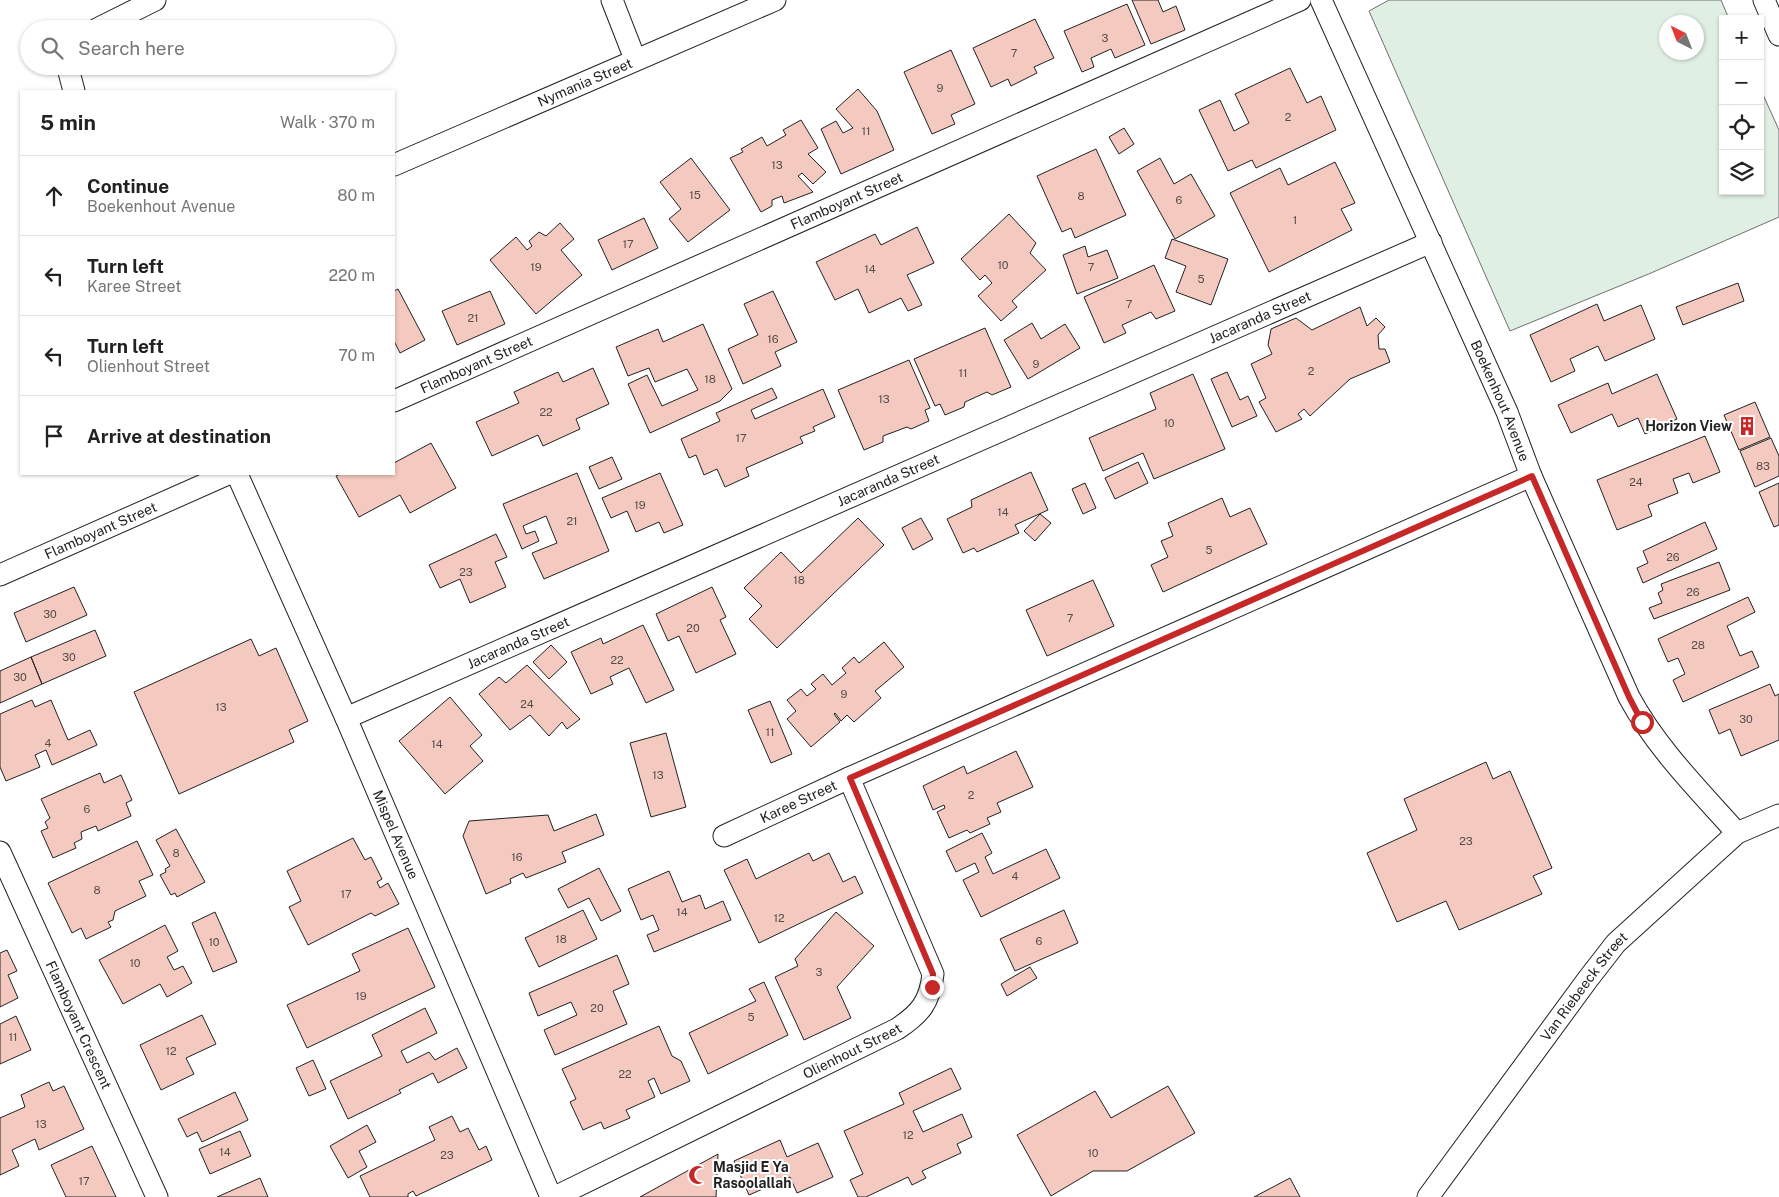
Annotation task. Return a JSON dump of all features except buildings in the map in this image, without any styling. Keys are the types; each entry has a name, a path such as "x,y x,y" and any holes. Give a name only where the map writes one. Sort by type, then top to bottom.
{"street":[{"path":"114,20 155,0"},
{"path":"612,0 636,59"},
{"name":"Nymania Street","path":"395,165 775,0"},
{"name":"Flamboyant Street","path":"395,400 1300,0"},
{"name":"Boekenhout Avenue","path":"1321,0 1507,412 1532,476 1629,697 1642,722 1657,743 1738,834"},
{"path":"1764,0 1779,35"},
{"path":"70,75 74,90"},
{"name":"Jacaranda Street","path":"346,718 1431,242"},
{"name":"Flamboyant Street","path":"0,575 226,475"},
{"name":"Mispel Avenue","path":"237,475 346,718 553,1197"},
{"name":"Karee Street","path":"724,836 850,778 1532,476"},
{"name":"Olienhout Street","path":"553,1197 888,1034 916,1016 932,987 933,974 850,778"},
{"name":"Van Riebeeck Street","path":"1428,1197 1588,978 1616,943 1738,834 1779,815"},
{"name":"Flamboyant Crescent","path":"0,852 157,1197"}],"green space":[{"path":"1389,0 1721,0 1727,15 1719,15 1719,195 1764,195 1764,97 1779,130 1779,217 1651,273 1510,331 1369,11"}],"place":[{"name":"Horizon View","path":"1747,426"},
{"name":"Masjid E Ya Rasoolallah","path":"698,1175"}],"route":[{"path":"932,987 933,974 850,778 1532,476 1629,697 1642,722"}]}
